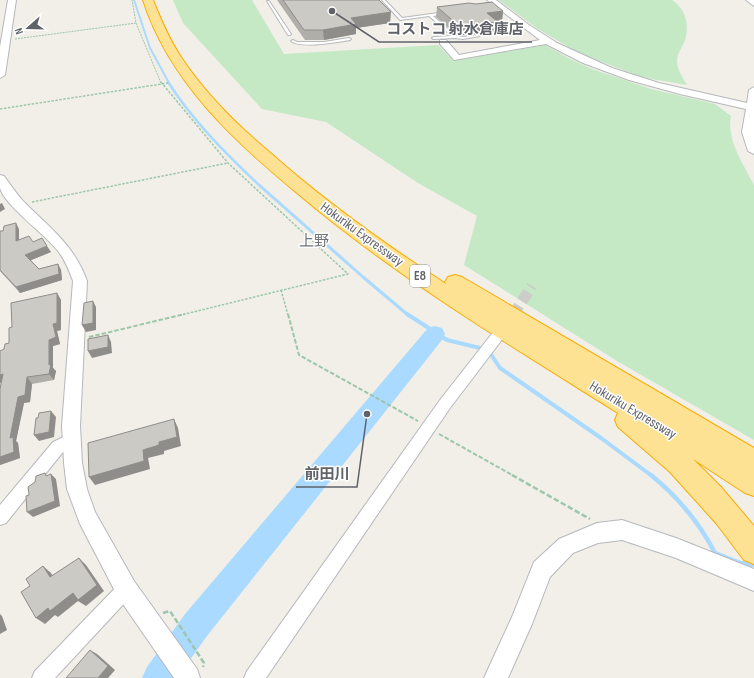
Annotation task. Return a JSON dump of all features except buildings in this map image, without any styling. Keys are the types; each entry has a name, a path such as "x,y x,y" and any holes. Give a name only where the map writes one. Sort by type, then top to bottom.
{"highway":[{"name":"Hokuriku Expressway","path":"148,0 156,21 170,49 208,102 273,165 379,248 490,322 754,484"},
{"name":"Hokuriku Expressway","path":"159,0 174,33 206,80 262,138 315,184 392,240 442,273 754,462"},
{"path":"379,248 410,273 560,373 648,436 700,483 722,508 754,550"},
{"path":"698,428 754,458"}],"street":[{"path":"0,76 12,0"},
{"path":"750,0 754,4"},
{"path":"494,4 547,41 585,61 626,77 678,91 752,107"},
{"path":"439,38 457,58 547,41"},
{"path":"754,90 748,132 754,151"},
{"path":"0,179 19,204 54,237 68,253 76,266 80,281 72,440 77,489 87,517 126,589 158,636 193,672"},
{"path":"254,678 428,428 499,334"},
{"path":"0,517 58,447 72,440"},
{"path":"496,678 521,624 542,570 566,546 597,533 622,530 676,548 754,580"},
{"path":"42,678 126,589"}],"lane":[{"path":"383,0 404,22"},
{"path":"268,2 289,34"},
{"path":"401,19 453,12"},
{"path":"430,15 455,37"},
{"path":"439,38 464,38 478,36"},
{"path":"293,41 296,43 324,43 349,39"}],"path":[{"path":"76,340 348,274 228,164 162,84 136,23 132,0"},
{"path":"6,40 136,23"},
{"path":"0,109 168,83"},
{"path":"19,204 228,164"},
{"path":"281,290 299,355 612,532"},
{"path":"170,611 193,672"}],"green space":[{"path":"173,0 252,0 284,54 438,45 453,61 545,45 592,69 651,89 715,104 731,116 730,125 733,143 754,185 754,440 617,361 464,265 477,216 418,183 326,122 262,109 183,23"},
{"path":"499,0 672,0 680,7 685,15 687,25 685,39 677,62 680,73 687,85 641,77 579,53 538,29"}],"waterway":[{"path":"134,0 150,48 169,83"},
{"path":"168,82 199,124 260,186"},
{"path":"259,185 408,315"},
{"path":"407,314 447,340 488,350 500,368 601,438 652,476"},
{"path":"158,678 196,625 435,334"},
{"path":"651,475 679,501 695,520 715,553 740,563 754,565"}],"tunnel":[{"path":"513,315 532,286"},
{"path":"507,323 513,314"}],"place":[{"name":"コストコ 射水倉庫店","path":"332,11"},
{"name":"前田川","path":"367,414"}],"district":[{"name":"上野","path":"314,241"}]}
